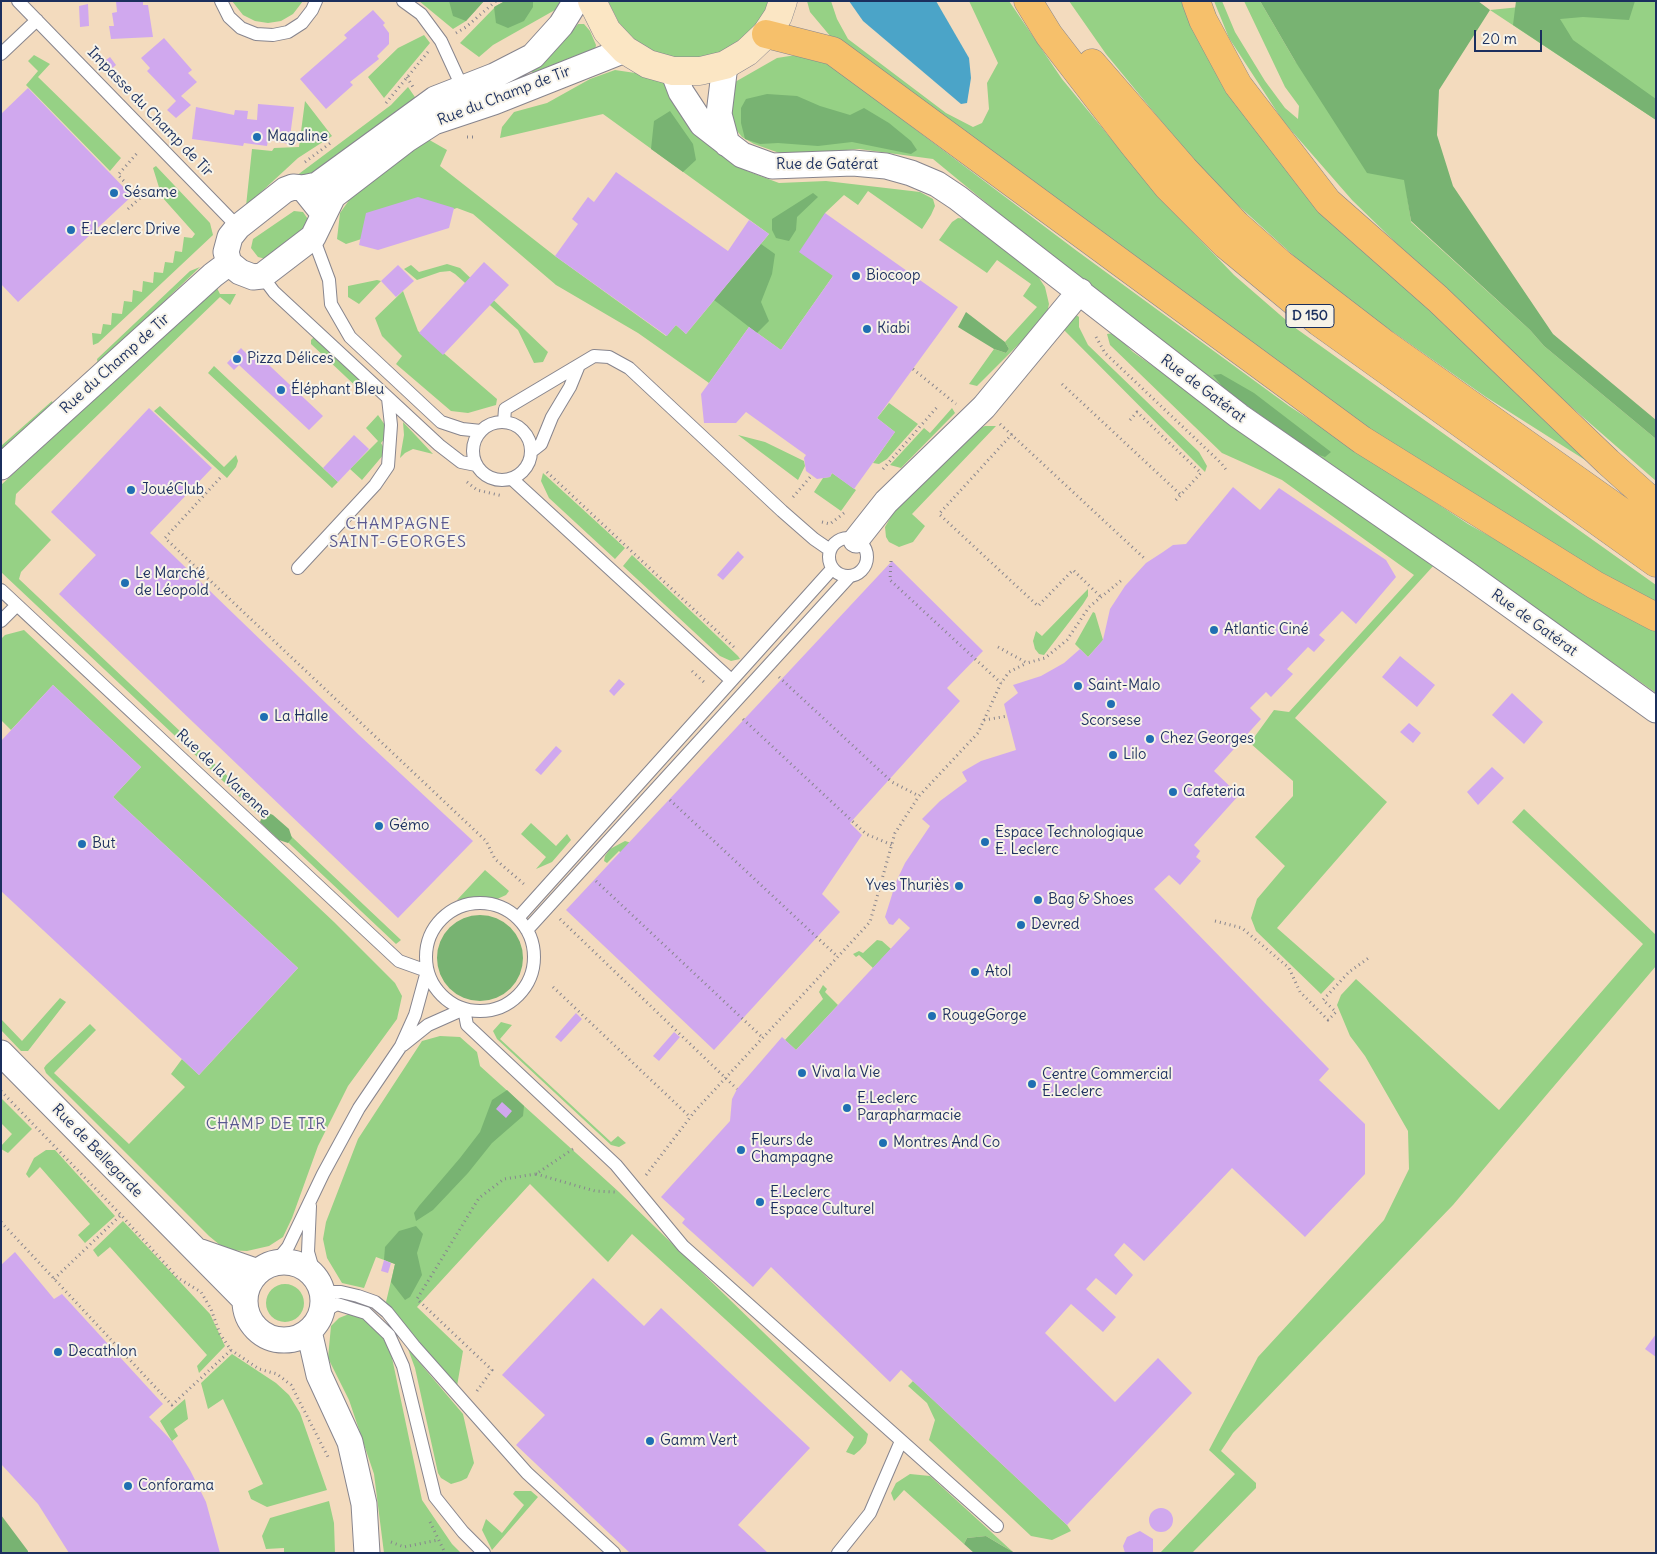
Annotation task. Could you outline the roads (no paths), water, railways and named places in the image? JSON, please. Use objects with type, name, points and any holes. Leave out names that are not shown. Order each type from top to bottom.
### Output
[{"type":"main road","points":[[592,1],[607,31],[625,50],[648,64],[673,71],[700,71],[725,65],[747,52],[766,34],[778,16],[783,1]]},
{"type":"main road","name":"D 150","points":[[1028,1],[1049,35],[1167,186],[1226,245],[1319,322],[1656,563]]},
{"type":"main road","name":"D 150","points":[[1047,1],[1088,58],[1184,169],[1237,225],[1281,264],[1385,344],[1656,536]]},
{"type":"main road","points":[[1196,1],[1203,20],[1238,85],[1328,202],[1438,299],[1608,462],[1656,505]]},
{"type":"main road","points":[[766,34],[833,51],[1362,440],[1595,585],[1656,617]]},
{"type":"street","name":"Rue du Champ de Tir","points":[[313,237],[332,196],[494,76],[533,56],[561,25],[576,1]]},
{"type":"street","name":"Rue du Champ de Tir","points":[[238,227],[285,190],[293,187],[302,177],[318,185],[424,106],[463,99],[494,102],[625,50]]},
{"type":"street","points":[[725,65],[719,114],[727,144]]},
{"type":"street","name":"Rue de Gatérat","points":[[673,71],[692,112],[702,124],[742,155],[772,166],[853,163],[886,166],[911,173],[937,184],[1080,291],[1238,416],[1467,574],[1656,710]]},
{"type":"street","points":[[302,177],[323,213]]},
{"type":"street","points":[[238,227],[226,243],[229,263],[240,272],[253,277],[262,276],[313,237]]},
{"type":"street","name":"Rue du Champ de Tir","points":[[1,467],[213,275],[229,263]]},
{"type":"street","points":[[856,540],[886,502],[972,420],[1080,291]]},
{"type":"street","name":"Rue de Bellegarde","points":[[1,1053],[244,1299]]},
{"type":"street","name":"Rue de Bellegarde","points":[[193,1249],[266,1267]]},
{"type":"street","points":[[312,1311],[277,1340],[257,1330],[245,1310],[244,1299],[251,1279],[266,1267],[286,1262],[298,1265],[308,1271],[319,1375],[350,1442],[364,1504],[367,1553]]},
{"type":"lane","name":"Impasse du Champ de Tir","points":[[18,1],[238,227]]},
{"type":"lane","points":[[221,1],[229,17],[241,28],[256,34],[273,36],[288,32],[302,23],[316,1]]},
{"type":"lane","points":[[403,1],[421,14],[441,41],[463,99]]},
{"type":"lane","points":[[1,54],[37,20]]},
{"type":"lane","points":[[313,237],[329,280],[332,304],[350,337],[441,422],[462,429],[481,431]]},
{"type":"lane","points":[[262,276],[274,292],[388,398],[461,462],[476,465]]},
{"type":"lane","points":[[504,422],[505,409],[594,356],[609,357],[629,368],[795,522],[830,550]]},
{"type":"lane","points":[[532,451],[541,444],[579,365]]},
{"type":"lane","points":[[298,568],[375,485],[388,466],[391,425],[388,398]]},
{"type":"lane","points":[[496,422],[504,422],[520,428],[530,442],[532,451],[526,468],[512,479],[496,480],[482,472],[476,465],[473,447],[481,431],[496,422]]},
{"type":"lane","points":[[512,479],[731,680]]},
{"type":"lane","points":[[844,538],[856,540],[865,549],[867,562],[860,572],[850,576],[842,576],[832,569],[829,562],[830,550],[833,544],[844,538]]},
{"type":"lane","points":[[518,918],[832,569]]},
{"type":"lane","points":[[527,930],[850,576]]},
{"type":"lane","name":"Rue de la Varenne","points":[[1,590],[399,961],[427,971]]},
{"type":"lane","points":[[1,621],[17,605]]},
{"type":"lane","points":[[475,902],[490,903],[505,908],[518,918],[527,930],[533,944],[535,958],[532,972],[518,996],[507,1004],[493,1010],[479,1012],[464,1009],[448,1001],[435,988],[427,971],[425,955],[428,940],[435,925],[446,914],[459,906],[475,902]]},
{"type":"lane","points":[[266,1267],[288,1247],[323,1174],[360,1108],[401,1046],[415,1015],[427,971]]},
{"type":"lane","points":[[401,1046],[428,1026],[464,1009]]},
{"type":"lane","points":[[464,1009],[467,1025],[616,1165],[683,1246],[997,1526]]},
{"type":"lane","points":[[310,1204],[308,1252],[312,1311]]},
{"type":"lane","points":[[312,1311],[341,1292],[374,1302],[387,1312],[527,1473],[614,1553]]},
{"type":"lane","points":[[312,1311],[337,1304],[366,1313],[389,1335],[403,1366],[435,1497],[451,1518],[484,1553]]},
{"type":"lane","points":[[838,1553],[870,1513],[901,1441]]},
{"type":"water","points":[[849,1],[936,1],[969,58],[971,78],[967,103],[961,104],[863,21]]},
{"type":"place","name":"Magaline","points":[[257,137]]},
{"type":"place","name":"Sésame","points":[[114,193]]},
{"type":"place","name":"E.Leclerc Drive","points":[[71,230]]},
{"type":"place","name":"Biocoop","points":[[856,276]]},
{"type":"place","name":"Kiabi","points":[[867,329]]},
{"type":"place","name":"Pizza Délices","points":[[237,359]]},
{"type":"place","name":"Éléphant Bleu","points":[[281,390]]},
{"type":"place","name":"JouéClub","points":[[131,490]]},
{"type":"place","name":"Le Marché de Léopold","points":[[125,583]]},
{"type":"place","name":"Atlantic Ciné","points":[[1214,630]]},
{"type":"place","name":"Saint-Malo","points":[[1078,686]]},
{"type":"place","name":"Scorsese","points":[[1111,704]]},
{"type":"place","name":"La Halle","points":[[264,717]]},
{"type":"place","name":"Chez Georges","points":[[1150,739]]},
{"type":"place","name":"Lilo","points":[[1113,755]]},
{"type":"place","name":"Cafeteria","points":[[1173,792]]},
{"type":"place","name":"Gémo","points":[[379,826]]},
{"type":"place","name":"Espace Technologique E. Leclerc","points":[[985,842]]},
{"type":"place","name":"But","points":[[82,844]]},
{"type":"place","name":"Yves Thuriès","points":[[959,886]]},
{"type":"place","name":"Bag & Shoes","points":[[1038,900]]},
{"type":"place","name":"Devred","points":[[1021,925]]},
{"type":"place","name":"Atol","points":[[975,972]]},
{"type":"place","name":"RougeGorge","points":[[932,1016]]},
{"type":"place","name":"Viva la Vie","points":[[802,1073]]},
{"type":"place","name":"Centre Commercial E.Leclerc","points":[[1032,1084]]},
{"type":"place","name":"E.Leclerc Parapharmacie","points":[[847,1108]]},
{"type":"place","name":"Montres And Co","points":[[883,1143]]},
{"type":"place","name":"Fleurs de Champagne","points":[[741,1150]]},
{"type":"place","name":"E.Leclerc Espace Culturel","points":[[760,1202]]},
{"type":"place","name":"Decathlon","points":[[58,1352]]},
{"type":"place","name":"Gamm Vert","points":[[650,1441]]},
{"type":"place","name":"Conforama","points":[[128,1486]]},
{"type":"district","name":"CHAMPAGNE SAINT-GEORGES","points":[[398,533]]},
{"type":"district","name":"CHAMP DE TIR","points":[[266,1124]]}]
